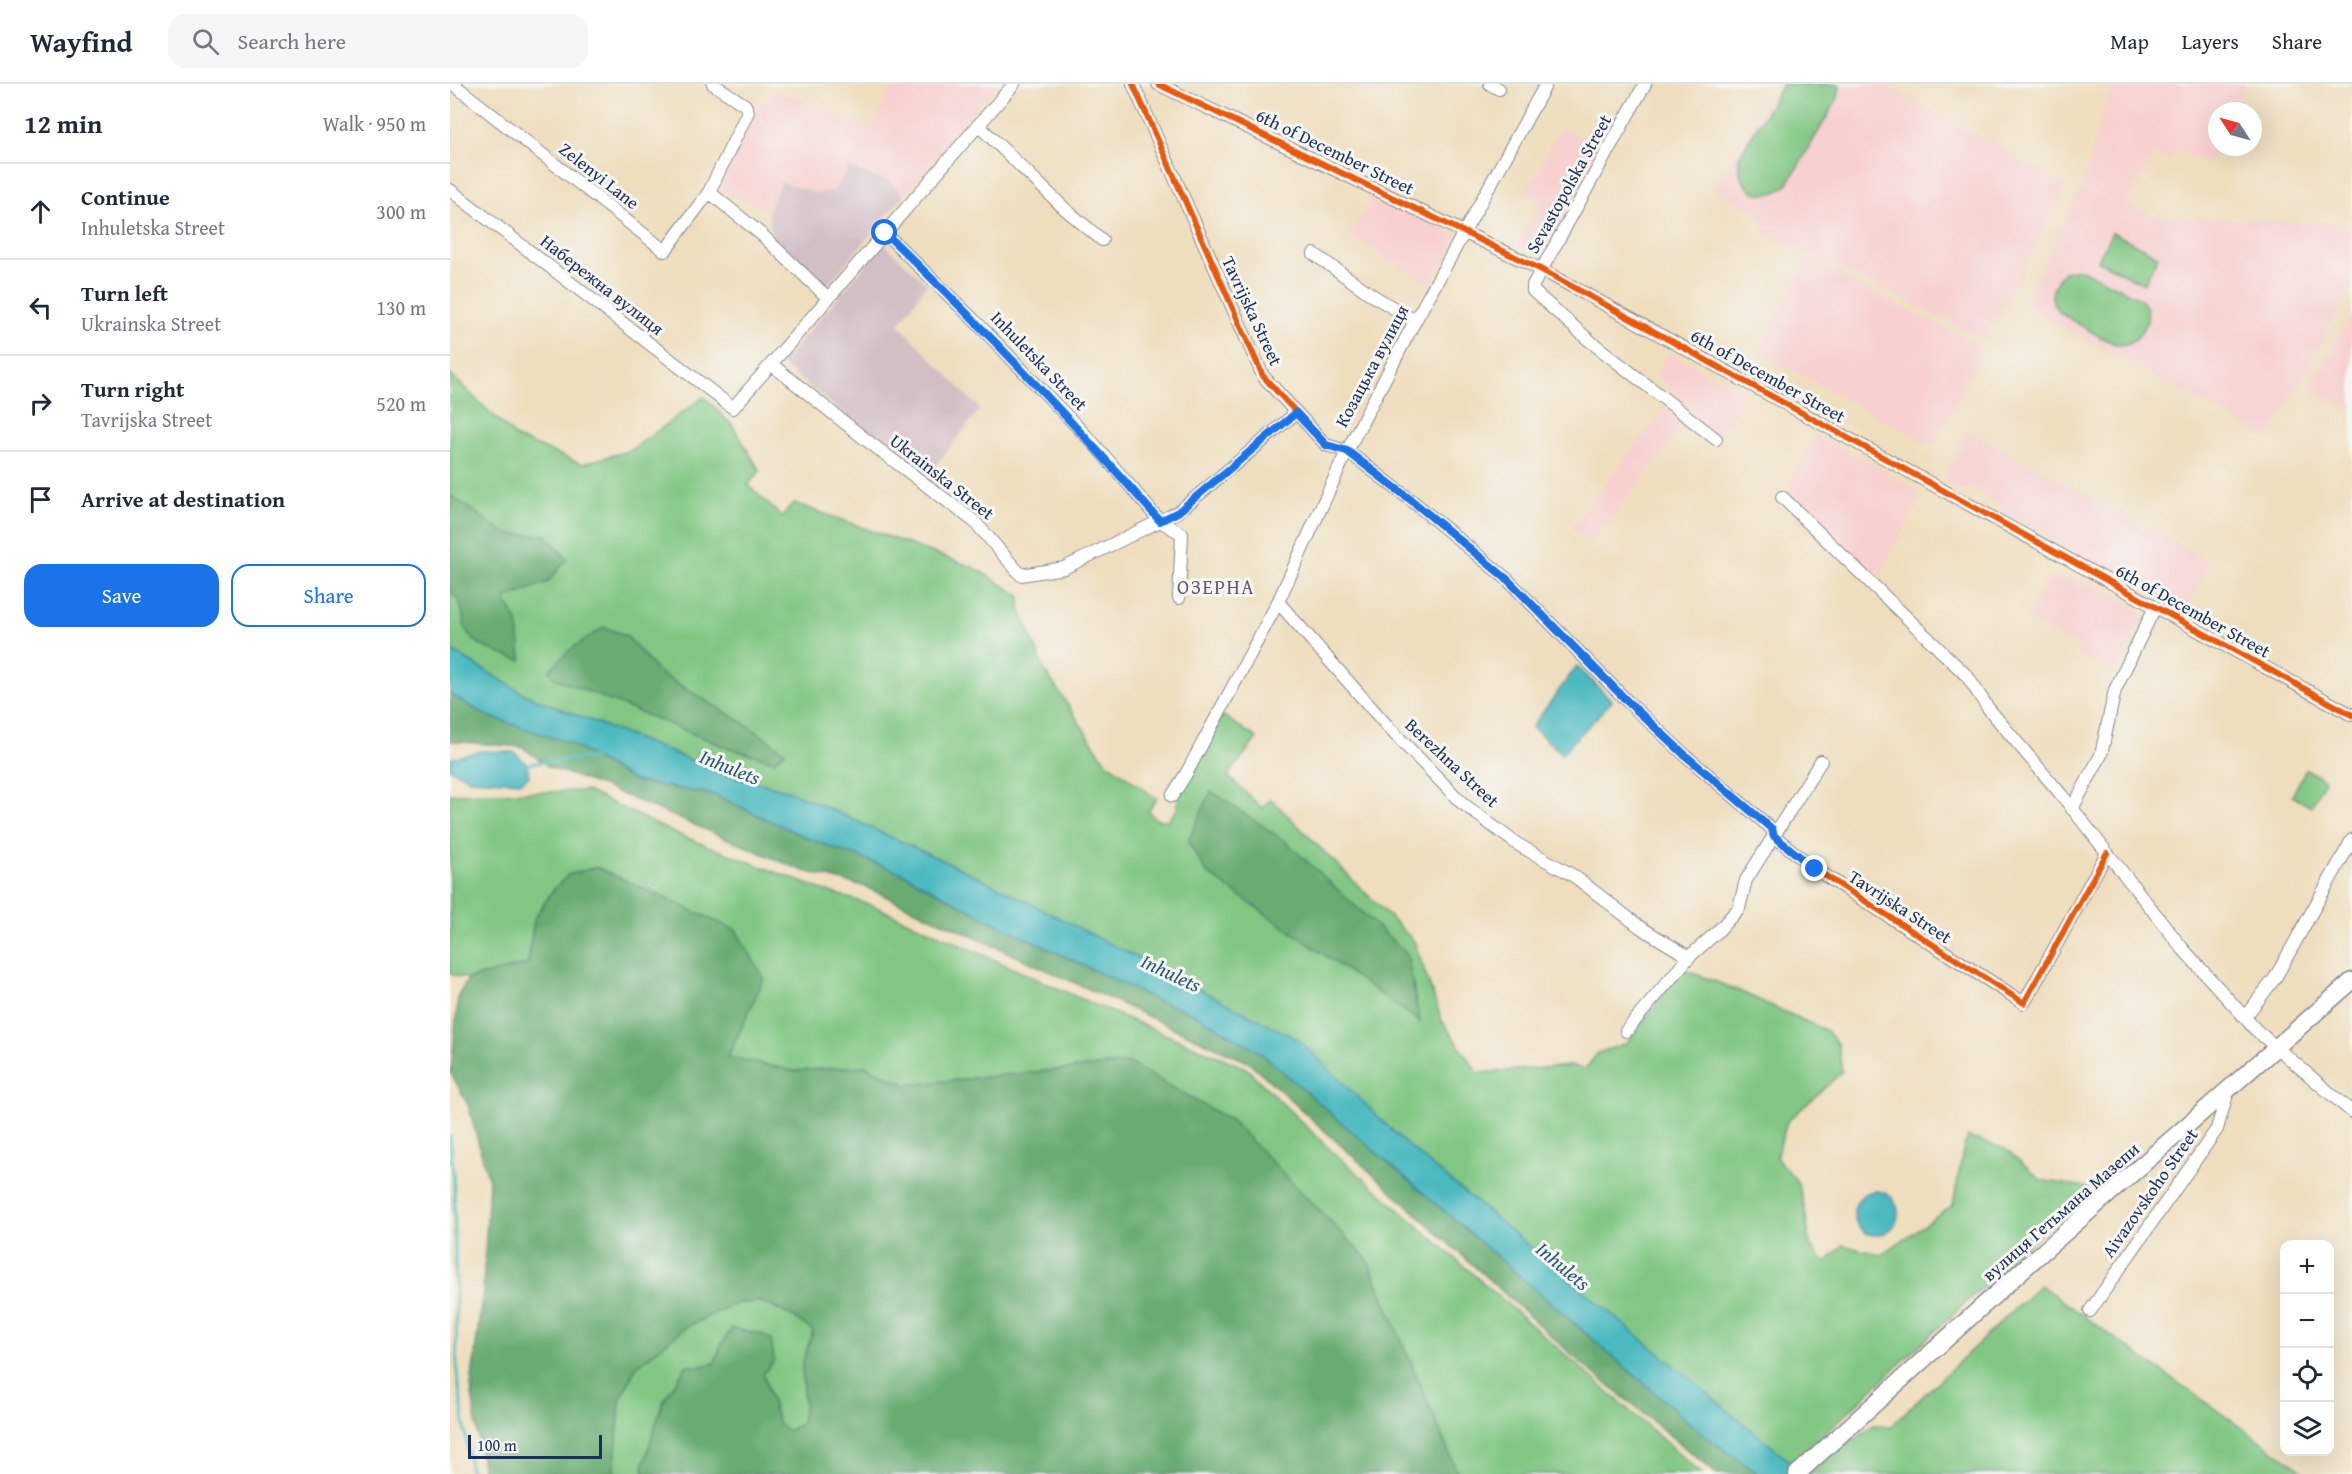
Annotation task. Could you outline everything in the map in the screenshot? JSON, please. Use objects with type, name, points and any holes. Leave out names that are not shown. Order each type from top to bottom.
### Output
[{"type":"highway","name":"вулиця Гетьмана Мазепи","points":[[1797,1474],[2029,1264],[2352,981]]},
{"type":"street","name":"Zelenyi Lane","points":[[453,84],[665,251],[709,192]]},
{"type":"street","points":[[713,84],[745,105],[748,112],[709,192],[761,234],[828,298]]},
{"type":"street","points":[[771,364],[1014,84]]},
{"type":"street","name":"Tavrijska Street","points":[[1133,84],[1263,376],[1326,445],[1347,451],[1508,580],[1628,702],[1686,756],[1772,829],[1774,836],[1815,869],[2024,1003],[2107,853]]},
{"type":"street","name":"6th of December Street","points":[[1158,84],[1542,270],[2352,716]]},
{"type":"street","name":"Козацька вулиця","points":[[1172,796],[1278,602],[1347,451],[1415,321],[1546,84]]},
{"type":"street","name":"Sevastopolska Street","points":[[1542,270],[1645,84]]},
{"type":"street","points":[[978,125],[1102,240]]},
{"type":"street","name":"Набережна вулиця","points":[[450,190],[733,408],[771,364]]},
{"type":"street","name":"Inhuletska Street","points":[[885,233],[976,322],[1094,444],[1160,521]]},
{"type":"street","points":[[1314,254],[1374,297],[1415,321]]},
{"type":"street","points":[[1542,270],[1533,285],[1533,291],[1590,341],[1716,439]]},
{"type":"street","name":"Ukrainska Street","points":[[771,364],[865,440],[975,522],[1021,575],[1064,568],[1178,512],[1296,413]]},
{"type":"street","points":[[1782,498],[1967,676],[1988,708],[2183,949],[2276,1048],[2352,1112]]},
{"type":"street","points":[[1160,521],[1182,534],[1179,598]]},
{"type":"street","name":"Berezhna Street","points":[[1278,602],[1389,728],[1462,803],[1517,844],[1574,876],[1640,927],[1689,957]]},
{"type":"street","points":[[2072,809],[2101,754],[2115,690],[2155,607]]},
{"type":"street","points":[[1626,1032],[1689,957],[1739,908],[1746,880],[1821,761]]},
{"type":"street","points":[[2245,1017],[2285,960],[2352,840]]},
{"type":"street","name":"Aivazovskoho Street","points":[[2090,1311],[2217,1129],[2228,1091]]},
{"type":"shaded area","points":[[892,84],[998,84],[904,195],[888,181],[816,193],[782,183],[768,212],[719,189],[757,99],[767,103],[774,89],[872,128]]},
{"type":"shaded area","points":[[1777,84],[1884,84],[2064,184],[2064,193],[1985,340],[1828,262],[1763,234],[1760,216],[1714,188]]},
{"type":"shaded area","points":[[2114,84],[2246,84],[2238,102],[2208,102],[2208,156],[2212,156],[2208,165],[2175,148],[2169,161],[2154,154],[2126,204],[2152,216],[2337,223],[2352,231],[2352,286],[2268,438],[2022,305],[2082,187],[2103,111]]},
{"type":"shaded area","points":[[1561,127],[1603,149],[1545,253],[1535,254],[1517,245],[1542,200],[1526,191]]},
{"type":"shaded area","points":[[849,168],[888,181],[904,195],[824,289],[773,242],[768,212],[781,182],[816,193],[835,190]]},
{"type":"shaded area","points":[[1374,194],[1450,230],[1454,236],[1454,243],[1430,285],[1350,236]]},
{"type":"shaded area","points":[[884,244],[927,284],[899,325],[980,409],[926,478],[781,364]]},
{"type":"shaded area","points":[[1807,259],[1983,347],[1934,447],[1759,353]]},
{"type":"shaded area","points":[[2352,313],[2352,411],[2310,388]]},
{"type":"shaded area","points":[[1669,352],[1743,393],[1719,436],[1694,417],[1695,410],[1656,376]]},
{"type":"shaded area","points":[[1665,407],[1685,422],[1592,543],[1572,527]]},
{"type":"shaded area","points":[[1968,431],[2211,562],[2188,607],[2180,611],[2006,515],[2003,507],[1970,489],[1963,491],[1946,482],[1944,477]]},
{"type":"shaded area","points":[[1816,434],[1916,489],[1919,493],[1919,502],[1880,574],[1870,575],[1788,495],[1791,478]]},
{"type":"shaded area","points":[[2066,576],[2077,583],[2084,579],[2145,615],[2118,671],[2113,672],[2077,656],[2080,648],[2025,617],[2050,578]]},
{"type":"green space","points":[[1783,84],[1839,84],[1840,86],[1838,98],[1787,185],[1769,194],[1760,194],[1746,185],[1739,168],[1739,157]]},
{"type":"green space","points":[[2112,232],[2158,256],[2144,284],[2098,261]]},
{"type":"green space","points":[[2082,270],[2141,300],[2148,314],[2147,322],[2138,337],[2131,342],[2116,344],[2096,335],[2059,312],[2053,302],[2054,286],[2064,272]]},
{"type":"green space","points":[[450,374],[517,438],[582,464],[631,450],[704,397],[733,426],[760,471],[748,485],[782,517],[794,503],[975,568],[1020,596],[1020,609],[1045,671],[1105,761],[1157,799],[1148,811],[1157,820],[1168,820],[1177,810],[1178,796],[1197,766],[1222,715],[1257,738],[1228,776],[1262,808],[1271,799],[1414,941],[1442,1021],[1478,1073],[1571,1066],[1585,1069],[1598,1053],[1627,1043],[1683,969],[1737,990],[1827,1031],[1838,1044],[1842,1072],[1787,1122],[1776,1158],[1798,1182],[1810,1246],[1825,1263],[1843,1245],[1881,1255],[1953,1205],[1964,1146],[1968,1137],[2005,1149],[2041,1180],[2089,1188],[1792,1464],[1407,1145],[1299,1040],[790,791],[723,773],[526,695],[450,650]]},
{"type":"green space","points":[[450,495],[507,534],[546,535],[567,559],[548,582],[505,599],[518,624],[521,660],[486,647],[473,639],[466,630],[459,602],[450,592]]},
{"type":"green space","points":[[604,627],[627,636],[658,672],[750,727],[785,752],[774,761],[728,748],[554,678],[549,671],[568,651]]},
{"type":"green space","points":[[450,694],[485,715],[569,743],[634,781],[715,795],[807,838],[902,873],[987,919],[1158,1001],[1193,1013],[1261,1053],[1705,1436],[1759,1474],[1717,1474],[1581,1363],[1250,1063],[863,886],[801,870],[602,786],[549,767],[522,747],[450,741]]},
{"type":"green space","points":[[2306,769],[2325,780],[2311,807],[2292,796]]},
{"type":"green space","points":[[587,791],[674,833],[820,889],[874,906],[1095,1005],[1246,1068],[1325,1145],[1702,1474],[1458,1474],[1367,1259],[1130,1063],[906,1085],[866,1066],[794,1071],[728,1057],[764,978],[568,875],[553,890],[534,919],[528,964],[468,979],[450,974],[450,794]]},
{"type":"green space","points":[[1211,791],[1285,841],[1407,954],[1420,1022],[1207,873],[1188,842]]},
{"type":"green space","points":[[596,867],[736,930],[764,978],[728,1057],[794,1071],[866,1066],[906,1085],[1129,1063],[1232,1121],[1367,1259],[1458,1474],[645,1474],[643,1467],[662,1403],[686,1366],[715,1363],[721,1345],[732,1328],[762,1334],[771,1340],[774,1360],[763,1374],[779,1425],[788,1431],[801,1424],[804,1406],[802,1365],[813,1331],[792,1316],[762,1302],[736,1303],[686,1327],[636,1367],[620,1400],[614,1474],[483,1474],[471,1386],[483,1289],[489,1181],[468,1105],[451,1073],[458,996],[468,979],[528,964],[534,919],[553,890],[568,875]]},
{"type":"green space","points":[[2040,1285],[2307,1474],[1807,1474],[1874,1425],[1891,1426]]},
{"type":"green space","points":[[762,1302],[792,1316],[813,1331],[802,1365],[804,1406],[801,1424],[787,1431],[779,1425],[763,1374],[721,1345],[715,1363],[686,1366],[643,1467],[645,1474],[614,1474],[620,1400],[636,1367],[686,1327],[736,1303]]},
{"type":"water","points":[[450,650],[526,695],[723,773],[790,791],[975,875],[1299,1040],[1407,1145],[1805,1474],[1759,1474],[1705,1436],[1261,1053],[1193,1013],[1158,1001],[987,919],[902,873],[807,838],[715,795],[634,781],[569,743],[485,715],[450,694]]},
{"type":"water","points":[[1577,666],[1612,701],[1562,754],[1532,727]]},
{"type":"water","points":[[481,751],[514,752],[527,764],[529,776],[521,782],[470,779],[450,769],[451,758]]},
{"type":"water","points":[[1876,1191],[1891,1198],[1898,1213],[1891,1228],[1876,1235],[1861,1228],[1854,1213],[1861,1198]]},
{"type":"waterway","points":[[525,764],[596,757]]},
{"type":"waterway","points":[[450,1136],[454,1184],[457,1373],[471,1474]]},
{"type":"cycle path","points":[[1133,84],[1263,376],[1326,445],[1347,451],[1508,580],[1628,702],[1686,756],[1772,829],[1774,836],[1815,869],[2024,1003],[2107,853]]},
{"type":"cycle path","points":[[1158,84],[1542,270],[2352,715]]},
{"type":"district","name":"ОЗЕРНА","points":[[1216,587]]},
{"type":"route","points":[[885,233],[976,322],[1094,444],[1160,521],[1178,512],[1296,413],[1326,445],[1347,451],[1508,580],[1628,702],[1686,756],[1772,829],[1774,836],[1815,869]]},
{"type":"water label","name":"Inhulets","points":[[730,767]]},
{"type":"water label","name":"Inhulets","points":[[1171,973]]},
{"type":"water label","name":"Inhulets","points":[[1563,1266]]}]
